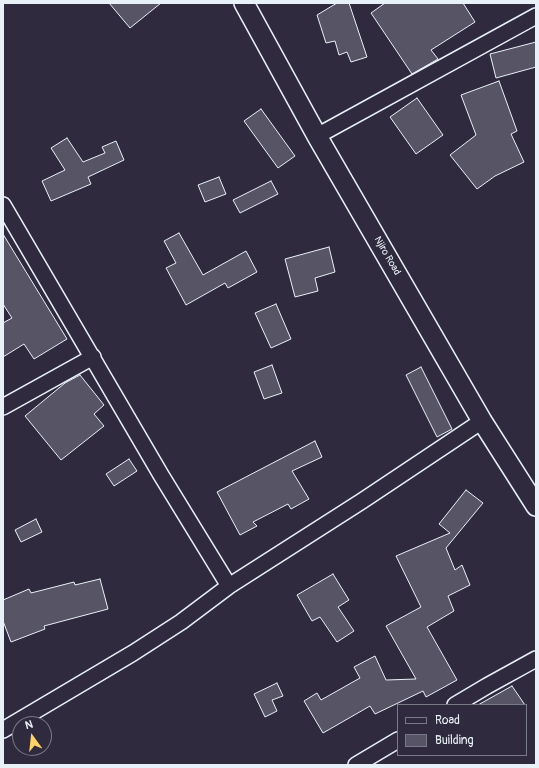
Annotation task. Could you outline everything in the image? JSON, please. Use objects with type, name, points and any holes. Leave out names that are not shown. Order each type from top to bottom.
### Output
[{"type":"street","name":"Njiro Road","points":[[244,3],[317,136],[482,421],[535,500]]},
{"type":"street","points":[[317,136],[536,16]]},
{"type":"street","points":[[3,205],[161,475],[229,586]]},
{"type":"street","points":[[3,407],[93,358]]},
{"type":"street","points":[[3,730],[146,645],[181,622],[229,586],[482,421]]},
{"type":"street","points":[[457,704],[486,686],[536,660]]},
{"type":"street","points":[[356,765],[397,741]]},
{"type":"building","points":[[109,3],[161,3],[130,28]]},
{"type":"building","points":[[337,3],[349,3],[367,57],[351,62],[347,52],[339,55],[335,41],[326,43],[317,15]]},
{"type":"building","points":[[385,3],[463,3],[475,22],[431,50],[438,59],[412,74],[371,13]]},
{"type":"building","points":[[536,42],[536,67],[496,78],[490,54]]},
{"type":"building","points":[[499,81],[517,131],[511,134],[524,162],[495,176],[477,189],[450,155],[476,135],[461,95]]},
{"type":"building","points":[[417,98],[443,135],[416,154],[390,117]]},
{"type":"building","points":[[261,109],[295,156],[278,168],[244,121]]},
{"type":"building","points":[[67,138],[83,162],[105,153],[102,147],[116,141],[124,160],[88,177],[91,184],[51,201],[42,181],[65,170],[51,148]]},
{"type":"building","points":[[219,177],[226,194],[205,202],[198,185]]},
{"type":"building","points":[[271,181],[278,194],[240,213],[233,200]]},
{"type":"building","points":[[179,233],[203,275],[246,251],[257,272],[228,288],[225,283],[186,305],[166,268],[176,263],[164,241]]},
{"type":"building","points":[[3,234],[67,339],[34,359],[24,344],[3,357],[3,323],[12,318],[3,304]]},
{"type":"building","points":[[329,247],[335,272],[315,278],[318,291],[295,297],[285,259]]},
{"type":"building","points":[[276,304],[291,339],[271,348],[255,313]]},
{"type":"building","points":[[272,365],[282,393],[264,399],[254,372]]},
{"type":"building","points":[[421,367],[452,429],[437,437],[406,375]]},
{"type":"building","points":[[80,375],[104,405],[94,414],[104,426],[61,460],[25,416],[65,383]]},
{"type":"building","points":[[315,441],[322,457],[292,471],[309,499],[291,509],[288,504],[253,522],[257,526],[240,535],[217,492]]},
{"type":"building","points":[[129,459],[137,471],[114,486],[106,474]]},
{"type":"building","points":[[466,490],[483,503],[446,548],[455,570],[462,565],[470,585],[448,596],[454,611],[427,627],[457,680],[426,697],[423,691],[375,714],[370,706],[323,733],[304,701],[317,693],[321,700],[360,678],[354,667],[375,656],[386,680],[416,679],[386,626],[421,607],[396,556],[450,533],[439,524]]},
{"type":"building","points":[[36,519],[42,532],[21,542],[15,530]]},
{"type":"building","points":[[333,574],[349,600],[338,607],[354,631],[337,642],[320,617],[312,621],[297,595]]},
{"type":"building","points":[[100,579],[108,609],[44,626],[45,629],[11,642],[3,621],[3,600],[29,589],[31,593],[74,582],[75,585]]},
{"type":"building","points":[[277,683],[283,696],[272,700],[277,711],[265,717],[254,694]]},
{"type":"building","points":[[512,686],[524,704],[480,704]]}]
